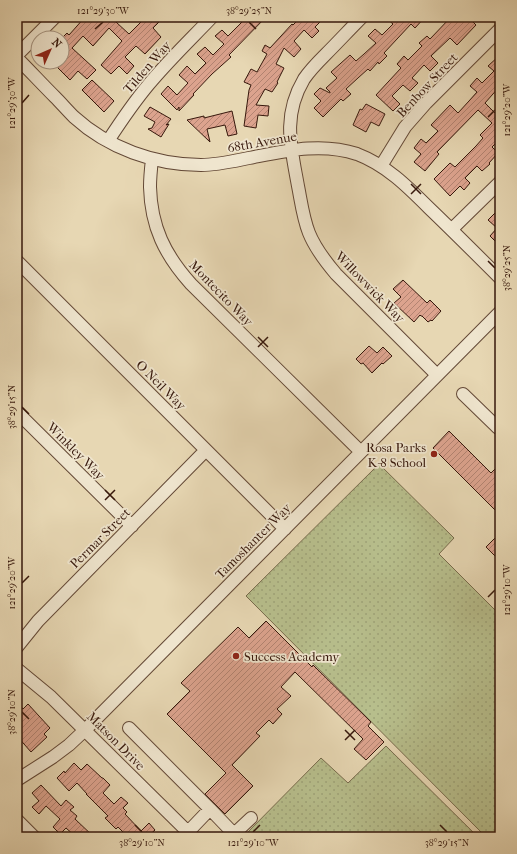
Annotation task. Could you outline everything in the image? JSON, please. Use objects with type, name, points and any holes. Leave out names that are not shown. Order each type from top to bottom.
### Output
[{"type":"street","points":[[17,56],[55,17]]},
{"type":"street","name":"Tilden Way","points":[[108,141],[123,118],[149,84],[212,17]]},
{"type":"street","name":"Willowwick Way","points":[[362,17],[304,78],[291,112],[290,128],[292,150],[304,216],[316,248],[336,274],[437,375]]},
{"type":"street","name":"Benbow Street","points":[[381,166],[405,128],[426,103],[500,29]]},
{"type":"street","name":"68th Avenue","points":[[17,56],[74,117],[90,130],[127,150],[152,159],[171,163],[202,165],[243,160],[292,150],[321,148],[356,154],[381,166],[400,180],[452,229],[500,278]]},
{"type":"street","name":"Montecito Way","points":[[152,159],[150,186],[151,205],[155,223],[168,254],[179,270],[191,284],[361,452]]},
{"type":"street","points":[[452,229],[500,182]]},
{"type":"street","name":"O Neil Way","points":[[17,261],[285,529]]},
{"type":"street","name":"Tamoshanter Way","points":[[17,780],[53,757],[85,730],[500,312]]},
{"type":"street","points":[[464,394],[498,428]]},
{"type":"street","name":"Winkley Way","points":[[17,412],[132,526]]},
{"type":"street","name":"Permar Street","points":[[17,647],[38,621],[206,450]]},
{"type":"street","name":"Matson Drive","points":[[17,669],[51,697],[190,834]]},
{"type":"street","points":[[129,728],[234,834],[251,818]]},
{"type":"street","points":[[190,834],[210,809]]},
{"type":"street","points":[[17,820],[34,837]]},
{"type":"green space","name":"Rosa Parks K-8 School","points":[[379,464],[454,538],[439,554],[500,615],[500,837],[486,837],[246,596]]},
{"type":"green space","points":[[386,746],[478,837],[243,837],[321,758],[348,783]]},
{"type":"building","points":[[85,17],[121,17],[116,22],[129,34],[146,17],[164,17],[153,28],[161,37],[145,54],[136,46],[125,57],[134,66],[127,74],[119,66],[111,74],[101,65],[122,41],[109,28],[93,46],[83,36],[72,48],[96,70],[87,79],[78,71],[70,80],[60,70],[70,70],[70,34]]},
{"type":"building","points":[[247,17],[266,17],[229,55],[231,57],[212,74],[179,111],[179,107],[177,110],[161,94],[168,86],[177,95],[188,83],[179,75],[187,66],[195,74],[206,63],[197,54],[205,47],[213,55],[224,44],[215,36],[222,30],[228,36]]},
{"type":"building","points":[[301,17],[325,17],[315,27],[319,31],[312,38],[304,30],[294,41],[301,49],[294,57],[284,48],[276,64],[284,68],[277,82],[278,83],[272,92],[265,89],[256,105],[269,106],[268,116],[258,115],[256,128],[244,126],[251,85],[244,82],[251,69],[257,72],[267,54],[262,51],[265,45],[270,48],[292,24],[293,25]]},
{"type":"building","points":[[385,17],[425,17],[415,28],[411,24],[384,53],[387,56],[379,64],[378,62],[370,71],[368,69],[346,89],[351,94],[343,101],[341,99],[323,117],[314,108],[321,101],[314,94],[320,88],[330,93],[326,88],[337,78],[331,72],[350,55],[356,61],[376,43],[368,36],[375,29],[382,35],[393,24]]},
{"type":"building","points":[[451,17],[468,17],[476,25],[457,45],[450,38],[431,56],[438,63],[430,71],[424,65],[412,78],[418,83],[410,91],[403,85],[392,96],[400,104],[393,111],[376,95],[401,68],[397,64],[404,56],[408,60],[422,46],[419,43],[427,36],[430,39]]},
{"type":"building","points":[[500,55],[500,86],[485,103],[498,116],[500,115],[500,139],[492,147],[498,153],[489,163],[490,164],[482,171],[477,166],[465,178],[470,183],[464,190],[460,186],[450,196],[434,179],[450,163],[455,167],[483,138],[480,135],[492,123],[478,110],[437,152],[439,154],[425,171],[414,162],[421,154],[414,148],[421,139],[426,143],[438,131],[431,125],[450,105],[458,113],[477,92],[470,86],[477,78],[482,83],[494,71],[488,66]]},
{"type":"building","points":[[92,80],[114,101],[104,112],[82,90]]},
{"type":"building","points":[[366,104],[385,114],[379,126],[371,122],[366,132],[353,125],[360,109],[362,110]]},
{"type":"building","points":[[150,107],[171,119],[166,125],[169,124],[161,137],[148,129],[152,128],[155,122],[144,116]]},
{"type":"building","points":[[232,111],[237,134],[228,136],[225,125],[207,129],[210,142],[187,120],[204,116],[204,118]]},
{"type":"building","points":[[500,208],[500,246],[490,236],[497,228],[488,220]]},
{"type":"building","points":[[403,280],[427,303],[430,300],[441,311],[432,321],[431,320],[428,322],[420,315],[414,322],[394,303],[401,297],[393,289]]},
{"type":"building","points":[[369,346],[377,353],[383,347],[392,356],[372,373],[363,363],[361,364],[356,359]]},
{"type":"building","points":[[449,431],[491,473],[500,464],[500,515],[433,448]]},
{"type":"building","points":[[500,533],[500,561],[486,547]]},
{"type":"building","points":[[266,621],[312,667],[313,665],[371,722],[368,726],[384,742],[366,760],[354,749],[363,739],[295,672],[281,687],[291,696],[277,709],[282,714],[273,724],[269,720],[256,733],[260,736],[232,765],[253,786],[225,814],[205,794],[226,773],[167,714],[190,691],[181,683],[238,627],[249,638]]},
{"type":"building","points":[[17,702],[23,709],[28,704],[50,728],[44,734],[47,737],[31,752],[17,736]]},
{"type":"building","points":[[74,763],[81,770],[87,764],[110,785],[103,793],[114,804],[121,797],[128,803],[123,808],[127,812],[125,814],[141,831],[149,823],[155,830],[148,837],[128,837],[118,827],[116,829],[105,818],[108,816],[77,783],[69,791],[57,778],[64,771],[65,773]]},
{"type":"building","points":[[41,785],[61,806],[66,800],[74,807],[70,810],[77,816],[75,819],[94,837],[76,837],[66,828],[60,834],[53,827],[60,819],[46,806],[39,814],[32,807],[39,801],[32,793]]},
{"type":"place","name":"Rosa Parks K-8 School","points":[[434,454]]},
{"type":"place","name":"Success Academy","points":[[236,656]]}]
